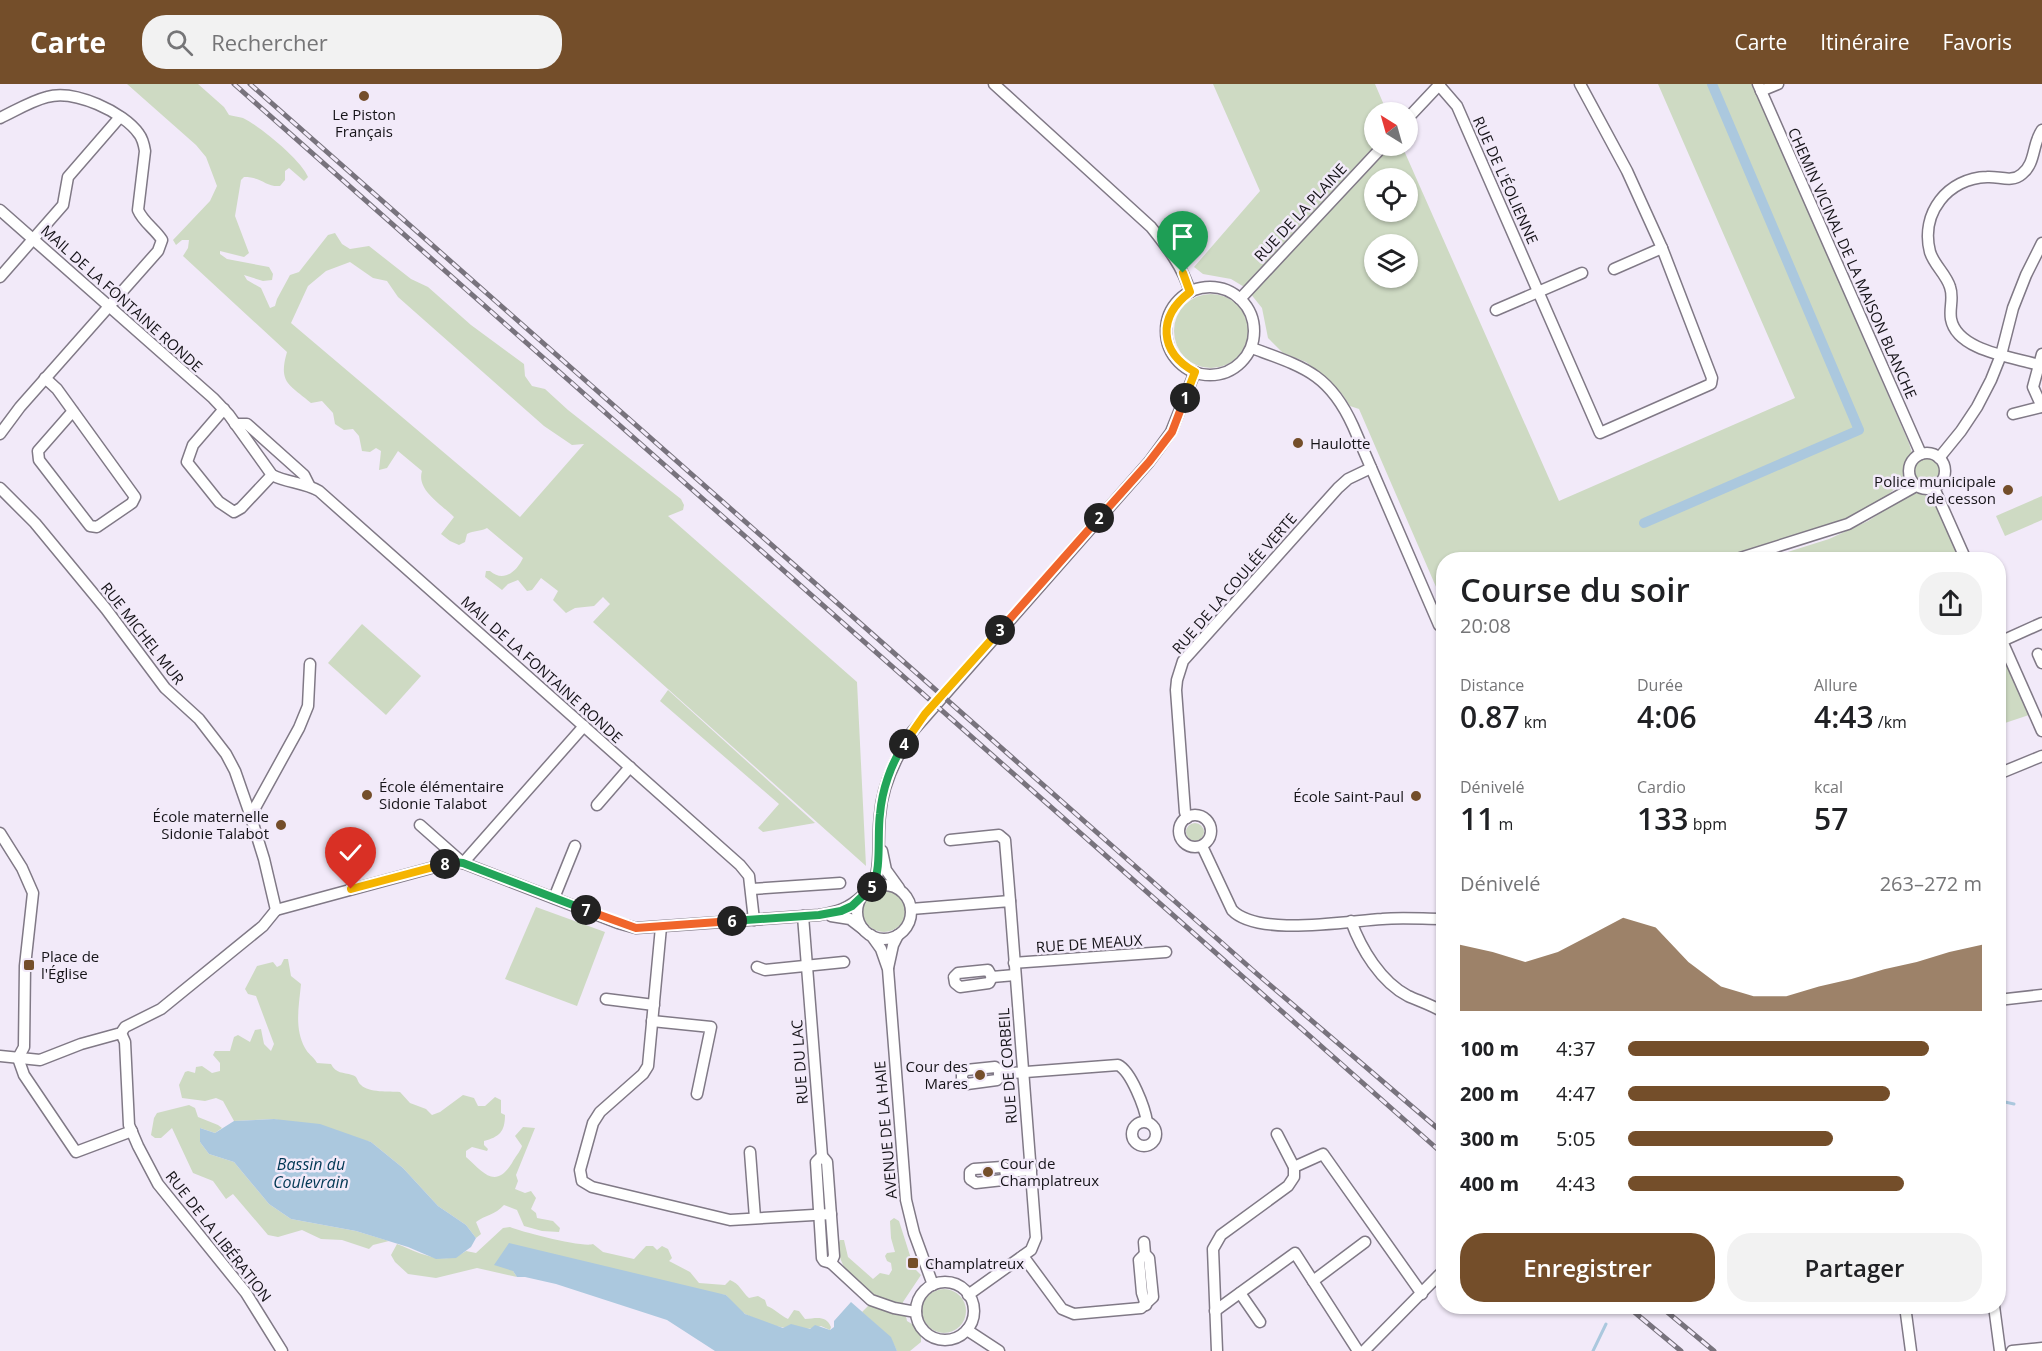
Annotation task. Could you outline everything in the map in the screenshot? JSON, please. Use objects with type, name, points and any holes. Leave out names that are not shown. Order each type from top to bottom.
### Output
[{"type":"street","points":[[994,84],[1151,227],[1169,249],[1190,292]]},
{"type":"street","points":[[1418,107],[1439,84]]},
{"type":"street","name":"RUE DE L'ÉOLIENNE","points":[[1439,84],[1457,106],[1600,433],[1711,384],[1712,378],[1662,248],[1627,171],[1580,84]]},
{"type":"street","points":[[1760,87],[1778,84]]},
{"type":"street","name":"CHEMIN VICINAL DE LA MAISON BLANCHE","points":[[1760,87],[1920,454]]},
{"type":"street","points":[[0,118],[48,96],[66,95],[107,108],[120,117],[136,130],[144,142],[138,210],[141,217],[156,230],[162,240],[158,251],[45,378],[0,434]]},
{"type":"street","points":[[0,277],[63,205],[68,177],[120,117]]},
{"type":"street","points":[[2039,365],[1981,350],[1965,341],[1951,319],[1953,296],[1949,283],[1938,269],[1930,253],[1927,235],[1930,216],[1942,196],[1956,185],[1975,178],[2012,179],[2020,176],[2033,160],[2034,150],[2042,129]]},
{"type":"street","name":"RUE DE LA PLAINE","points":[[1240,299],[1374,156]]},
{"type":"street","name":"MAIL DE LA FONTAINE RONDE","points":[[0,210],[224,409],[272,475],[279,479],[309,485],[318,491],[740,865],[749,876],[754,920]]},
{"type":"street","points":[[1939,458],[1977,407],[2001,355],[2013,308],[2042,243]]},
{"type":"street","points":[[1614,269],[1662,248]]},
{"type":"street","points":[[1496,310],[1582,273]]},
{"type":"street","points":[[1216,287],[1240,299],[1248,308],[1253,320],[1254,333],[1252,348],[1235,368],[1209,375],[1195,372],[1182,365],[1173,355],[1166,327],[1170,313],[1178,301],[1190,292],[1216,287]]},
{"type":"street","points":[[1252,348],[1304,368],[1320,378],[1346,410],[1436,618]]},
{"type":"street","points":[[2013,414],[2042,407],[2033,387],[2042,354]]},
{"type":"street","points":[[868,933],[858,918],[859,903],[877,876],[880,812],[892,767],[912,732],[1149,462],[1172,432],[1195,372]]},
{"type":"street","points":[[45,378],[57,388],[135,497],[132,503],[97,527],[90,526],[39,460],[38,451],[73,411]]},
{"type":"street","points":[[224,409],[193,445],[188,462],[219,502],[234,512],[241,508],[272,475]]},
{"type":"street","points":[[235,424],[247,424],[304,475],[309,485]]},
{"type":"street","points":[[1927,453],[1939,458],[1943,463],[1945,474],[1939,485],[1925,489],[1916,486],[1912,482],[1909,471],[1912,461],[1920,454],[1927,453]]},
{"type":"street","name":"RUE DE LA COULÉE VERTE","points":[[1202,846],[1188,845],[1182,839],[1179,830],[1187,818],[1176,690],[1183,661],[1338,489],[1348,479],[1371,468]]},
{"type":"street","points":[[1759,552],[1848,524],[1916,486]]},
{"type":"street","name":"RUE MICHEL MUR","points":[[0,488],[35,523],[106,609],[165,688],[200,719],[226,754],[236,771],[264,859],[276,910]]},
{"type":"street","points":[[1934,488],[1962,552]]},
{"type":"street","points":[[2006,635],[2042,623]]},
{"type":"street","points":[[2006,650],[2042,731]]},
{"type":"street","points":[[249,814],[256,806],[299,728],[308,706],[310,664]]},
{"type":"street","points":[[463,863],[584,726]]},
{"type":"street","points":[[2006,771],[2042,756]]},
{"type":"street","points":[[597,806],[630,767]]},
{"type":"street","points":[[819,915],[850,919],[868,933],[885,939],[898,935],[908,924],[911,909],[905,894],[886,870],[882,852],[880,812]]},
{"type":"street","points":[[1187,818],[1200,817],[1208,822],[1210,837],[1202,846],[1232,910],[1242,918],[1274,925],[1313,925],[1385,918],[1436,919]]},
{"type":"street","points":[[420,825],[463,863]]},
{"type":"street","points":[[0,832],[22,868],[33,893],[25,956],[24,1047],[18,1058],[24,1075],[76,1152],[132,1131]]},
{"type":"street","name":"RUE DE CORBEIL","points":[[950,840],[999,835],[1005,840],[1036,1238],[1031,1250],[968,1295]]},
{"type":"street","points":[[554,898],[575,846]]},
{"type":"street","points":[[0,1056],[40,1060],[81,1044],[121,1033],[125,1027],[161,1009],[263,926],[276,910],[453,862],[463,863],[636,928],[819,915],[841,911],[852,906],[867,892],[878,886],[892,886],[905,894]]},
{"type":"street","points":[[752,889],[840,883]]},
{"type":"street","points":[[911,909],[1010,901]]},
{"type":"street","name":"RUE DU LAC","points":[[803,916],[822,1156],[826,1162],[825,1214],[834,1256],[831,1263],[871,1300],[894,1308],[916,1312]]},
{"type":"street","points":[[1351,921],[1360,945],[1379,972],[1405,994],[1436,1009]]},
{"type":"street","points":[[661,927],[648,1066],[643,1074],[600,1112],[593,1123],[580,1170],[582,1181],[592,1187],[730,1220],[825,1214]]},
{"type":"street","name":"AVENUE DE LA HAIE","points":[[868,933],[881,949],[888,969],[906,1200],[914,1233],[933,1285]]},
{"type":"street","name":"AVENUE DE LA HAIE","points":[[888,969],[893,945],[898,935]]},
{"type":"street","name":"RUE DE MEAUX","points":[[1014,963],[1166,952]]},
{"type":"street","points":[[757,967],[765,970],[844,962]]},
{"type":"street","points":[[992,977],[1015,975]]},
{"type":"street","points":[[2006,999],[2042,995]]},
{"type":"street","points":[[606,999],[654,1005]]},
{"type":"street","points":[[652,1022],[711,1028],[697,1094]]},
{"type":"street","name":"RUE DE LA LIBÉRATION","points":[[121,1033],[125,1042],[132,1131],[158,1184],[246,1293],[282,1351]]},
{"type":"street","points":[[999,1074],[1118,1065],[1127,1071],[1146,1114],[1147,1122]]},
{"type":"street","points":[[1216,1351],[1213,1249],[1221,1235],[1288,1186],[1294,1177],[1294,1167],[1277,1134]]},
{"type":"street","points":[[750,1152],[755,1218]]},
{"type":"street","points":[[1294,1167],[1323,1154],[1422,1294]]},
{"type":"street","points":[[1006,1172],[1030,1170]]},
{"type":"street","points":[[1023,1256],[1062,1309],[1068,1313],[1141,1308],[1152,1297],[1149,1258],[1145,1254],[1144,1242]]},
{"type":"street","points":[[1313,1281],[1365,1242]]},
{"type":"street","points":[[1215,1311],[1295,1253],[1358,1351]]},
{"type":"street","points":[[1364,1351],[1436,1279]]},
{"type":"street","points":[[949,1283],[963,1289],[968,1295],[974,1312],[967,1330],[953,1339],[938,1339],[924,1332],[916,1312],[919,1299],[927,1288],[949,1283]]},
{"type":"street","points":[[1240,1293],[1260,1322]]},
{"type":"street","points":[[1906,1314],[1911,1351]]},
{"type":"street","points":[[1995,1314],[2000,1351]]},
{"type":"street","points":[[967,1330],[999,1351]]},
{"type":"street","points":[[2012,1351],[2042,1348]]},
{"type":"green space","points":[[127,84],[198,84],[224,107],[229,115],[250,122],[289,153],[304,170],[308,177],[304,181],[289,168],[285,171],[285,180],[280,186],[244,177],[241,180],[235,216],[249,253],[244,257],[220,251],[220,254],[227,259],[269,267],[273,274],[272,280],[263,281],[244,275],[247,280],[261,288],[270,308],[275,306],[290,275],[299,272],[328,235],[335,233],[342,244],[350,249],[369,246],[411,279],[428,287],[471,325],[524,364],[525,376],[532,386],[545,389],[568,410],[681,499],[684,505],[683,510],[668,516],[857,682],[866,866],[593,622],[610,604],[603,597],[594,606],[575,608],[566,613],[553,600],[558,591],[541,578],[532,590],[527,591],[518,580],[508,584],[502,590],[485,577],[486,571],[505,576],[514,571],[523,558],[487,528],[467,534],[465,542],[459,545],[450,541],[441,534],[454,517],[426,490],[421,478],[422,471],[398,451],[387,468],[379,470],[381,451],[376,448],[370,452],[362,451],[359,436],[353,429],[344,430],[335,424],[333,413],[322,401],[311,403],[291,387],[284,370],[287,352],[183,256],[188,248],[189,240],[182,240],[176,245],[173,240],[210,201],[217,186],[206,157],[196,145]],"holes":[[[350,262],[373,278],[387,281],[398,297],[544,426],[572,445],[584,444],[520,517],[291,323],[308,286],[326,271]]]},
{"type":"green space","points":[[1213,84],[1375,84],[1383,102],[1364,102],[1364,156],[1406,156],[1412,168],[1364,168],[1364,222],[1418,222],[1418,182],[1559,501],[1795,398],[1658,84],[1753,84],[1912,453],[1905,461],[1903,482],[1884,498],[1831,526],[1743,552],[1436,552],[1436,587],[1359,409],[1350,406],[1326,378],[1306,362],[1283,353],[1268,338],[1262,308],[1246,288],[1231,279],[1203,274],[1194,267],[1260,191]]},
{"type":"green space","points":[[1204,294],[1218,294],[1232,300],[1242,310],[1248,324],[1246,345],[1232,362],[1218,368],[1204,368],[1190,362],[1180,352],[1174,338],[1174,324],[1180,310],[1190,300]]},
{"type":"green space","points":[[1927,458],[1936,462],[1940,471],[1936,480],[1927,484],[1918,480],[1914,471],[1918,462]]},
{"type":"green space","points":[[1913,491],[1927,495],[1936,503],[1957,552],[1788,552],[1829,539],[1868,521]]},
{"type":"green space","points":[[2042,496],[2042,520],[2005,536],[1996,516]]},
{"type":"green space","points":[[362,624],[421,676],[386,715],[328,663]]},
{"type":"green space","points":[[2006,661],[2029,715],[2006,723]]},
{"type":"green space","points":[[668,690],[815,823],[763,832],[758,828],[779,804],[660,701]]},
{"type":"green space","points":[[1195,823],[1201,826],[1204,832],[1201,838],[1195,841],[1189,838],[1186,832],[1189,826]]},
{"type":"green space","points":[[884,888],[893,889],[900,894],[905,901],[905,919],[900,926],[893,931],[884,932],[875,931],[868,926],[863,919],[862,910],[863,901],[868,894],[875,889]]},
{"type":"green space","points":[[536,907],[605,932],[577,1006],[505,979]]},
{"type":"green space","points":[[284,959],[288,959],[291,976],[301,984],[299,1033],[305,1048],[317,1063],[331,1064],[337,1071],[357,1078],[365,1088],[400,1092],[410,1103],[426,1109],[432,1115],[440,1112],[463,1095],[474,1098],[478,1106],[485,1106],[495,1097],[501,1100],[501,1113],[505,1115],[504,1126],[500,1133],[484,1141],[487,1151],[472,1147],[466,1151],[466,1157],[489,1176],[500,1176],[512,1163],[522,1146],[515,1136],[523,1127],[535,1128],[516,1175],[518,1181],[515,1189],[525,1193],[531,1191],[536,1198],[531,1209],[536,1213],[537,1218],[553,1221],[560,1228],[559,1232],[542,1231],[524,1226],[517,1210],[504,1205],[476,1222],[481,1234],[476,1238],[466,1225],[438,1206],[403,1168],[371,1142],[274,1119],[234,1121],[223,1101],[216,1098],[205,1101],[182,1098],[179,1085],[185,1072],[195,1073],[196,1067],[202,1066],[212,1073],[220,1071],[220,1063],[213,1055],[215,1051],[230,1051],[234,1037],[238,1035],[250,1042],[255,1030],[261,1029],[264,1044],[271,1051],[274,1044],[256,996],[248,994],[245,989],[257,966],[273,962],[277,967]]},
{"type":"green space","points":[[189,1105],[195,1108],[198,1117],[222,1128],[215,1133],[200,1128],[200,1142],[209,1154],[234,1162],[269,1204],[291,1219],[356,1231],[389,1241],[373,1245],[369,1249],[342,1240],[321,1239],[302,1230],[278,1237],[268,1235],[233,1194],[226,1199],[213,1181],[193,1173],[172,1128],[161,1138],[151,1135],[157,1113]]},
{"type":"green space","points":[[894,1218],[899,1221],[914,1268],[921,1275],[903,1302],[907,1321],[921,1337],[921,1342],[910,1351],[897,1351],[890,1337],[862,1312],[871,1303],[843,1265],[838,1248],[840,1240],[844,1240],[848,1257],[873,1279],[880,1273],[889,1275],[892,1270],[891,1263],[885,1256],[887,1253],[895,1252],[890,1221]]},
{"type":"green space","points":[[510,1227],[566,1242],[593,1244],[603,1252],[634,1259],[646,1246],[653,1246],[657,1250],[662,1246],[668,1249],[672,1258],[669,1261],[690,1272],[699,1283],[725,1285],[730,1280],[749,1298],[758,1296],[765,1300],[767,1306],[788,1319],[794,1310],[799,1311],[805,1319],[824,1319],[831,1327],[830,1330],[821,1326],[793,1329],[774,1325],[744,1313],[726,1295],[513,1271],[517,1277],[477,1268],[436,1278],[408,1274],[391,1255],[397,1244],[432,1257],[449,1258],[466,1251],[476,1253],[503,1228]]},
{"type":"green space","points":[[944,1289],[959,1296],[966,1311],[959,1326],[944,1333],[929,1326],[922,1311],[929,1296]]},
{"type":"water","name":"Bassin du Coulevrain","points":[[274,1119],[320,1124],[371,1142],[403,1168],[438,1206],[466,1225],[476,1238],[471,1247],[456,1258],[436,1259],[408,1247],[356,1231],[291,1219],[269,1204],[234,1162],[209,1154],[200,1142],[200,1128],[215,1133],[234,1121]]},
{"type":"water","points":[[509,1243],[726,1295],[745,1314],[783,1328],[791,1324],[810,1329],[815,1325],[830,1330],[834,1327],[834,1321],[851,1302],[891,1337],[897,1351],[715,1351],[667,1320],[556,1284],[517,1277],[513,1271],[494,1265]]},
{"type":"waterway","points":[[1644,523],[1859,430],[1712,84]]},
{"type":"waterway","points":[[2006,1102],[2014,1104]]},
{"type":"waterway","points":[[1593,1351],[1606,1324]]},
{"type":"railway","points":[[234,84],[1436,1148]]},
{"type":"railway","points":[[250,84],[1256,973],[1436,1127]]},
{"type":"railway","points":[[1637,1314],[1681,1351]]},
{"type":"railway","points":[[1670,1314],[1714,1351]]},
{"type":"place","name":"Le Piston Français","points":[[364,96]]},
{"type":"place","name":"Haulotte","points":[[1298,443]]},
{"type":"place","name":"Police municipale de cesson","points":[[2008,490]]},
{"type":"place","name":"École élémentaire Sidonie Talabot","points":[[367,795]]},
{"type":"place","name":"École Saint-Paul","points":[[1416,796]]},
{"type":"place","name":"École maternelle Sidonie Talabot","points":[[281,825]]},
{"type":"place","name":"Place de l'Église","points":[[29,965]]},
{"type":"place","name":"Cour des Mares","points":[[980,1075]]},
{"type":"place","name":"Cour de Champlatreux","points":[[988,1172]]},
{"type":"place","name":"Champlatreux","points":[[913,1263]]},
{"type":"route","points":[[351,889],[453,862],[463,863],[636,928],[819,915],[841,911],[852,906],[871,889],[876,881],[880,812],[885,789],[900,750],[912,732],[925,714],[1149,462],[1172,432],[1195,372],[1182,365],[1173,355],[1167,341],[1166,327],[1170,313],[1178,301],[1190,292],[1183,273]]}]
